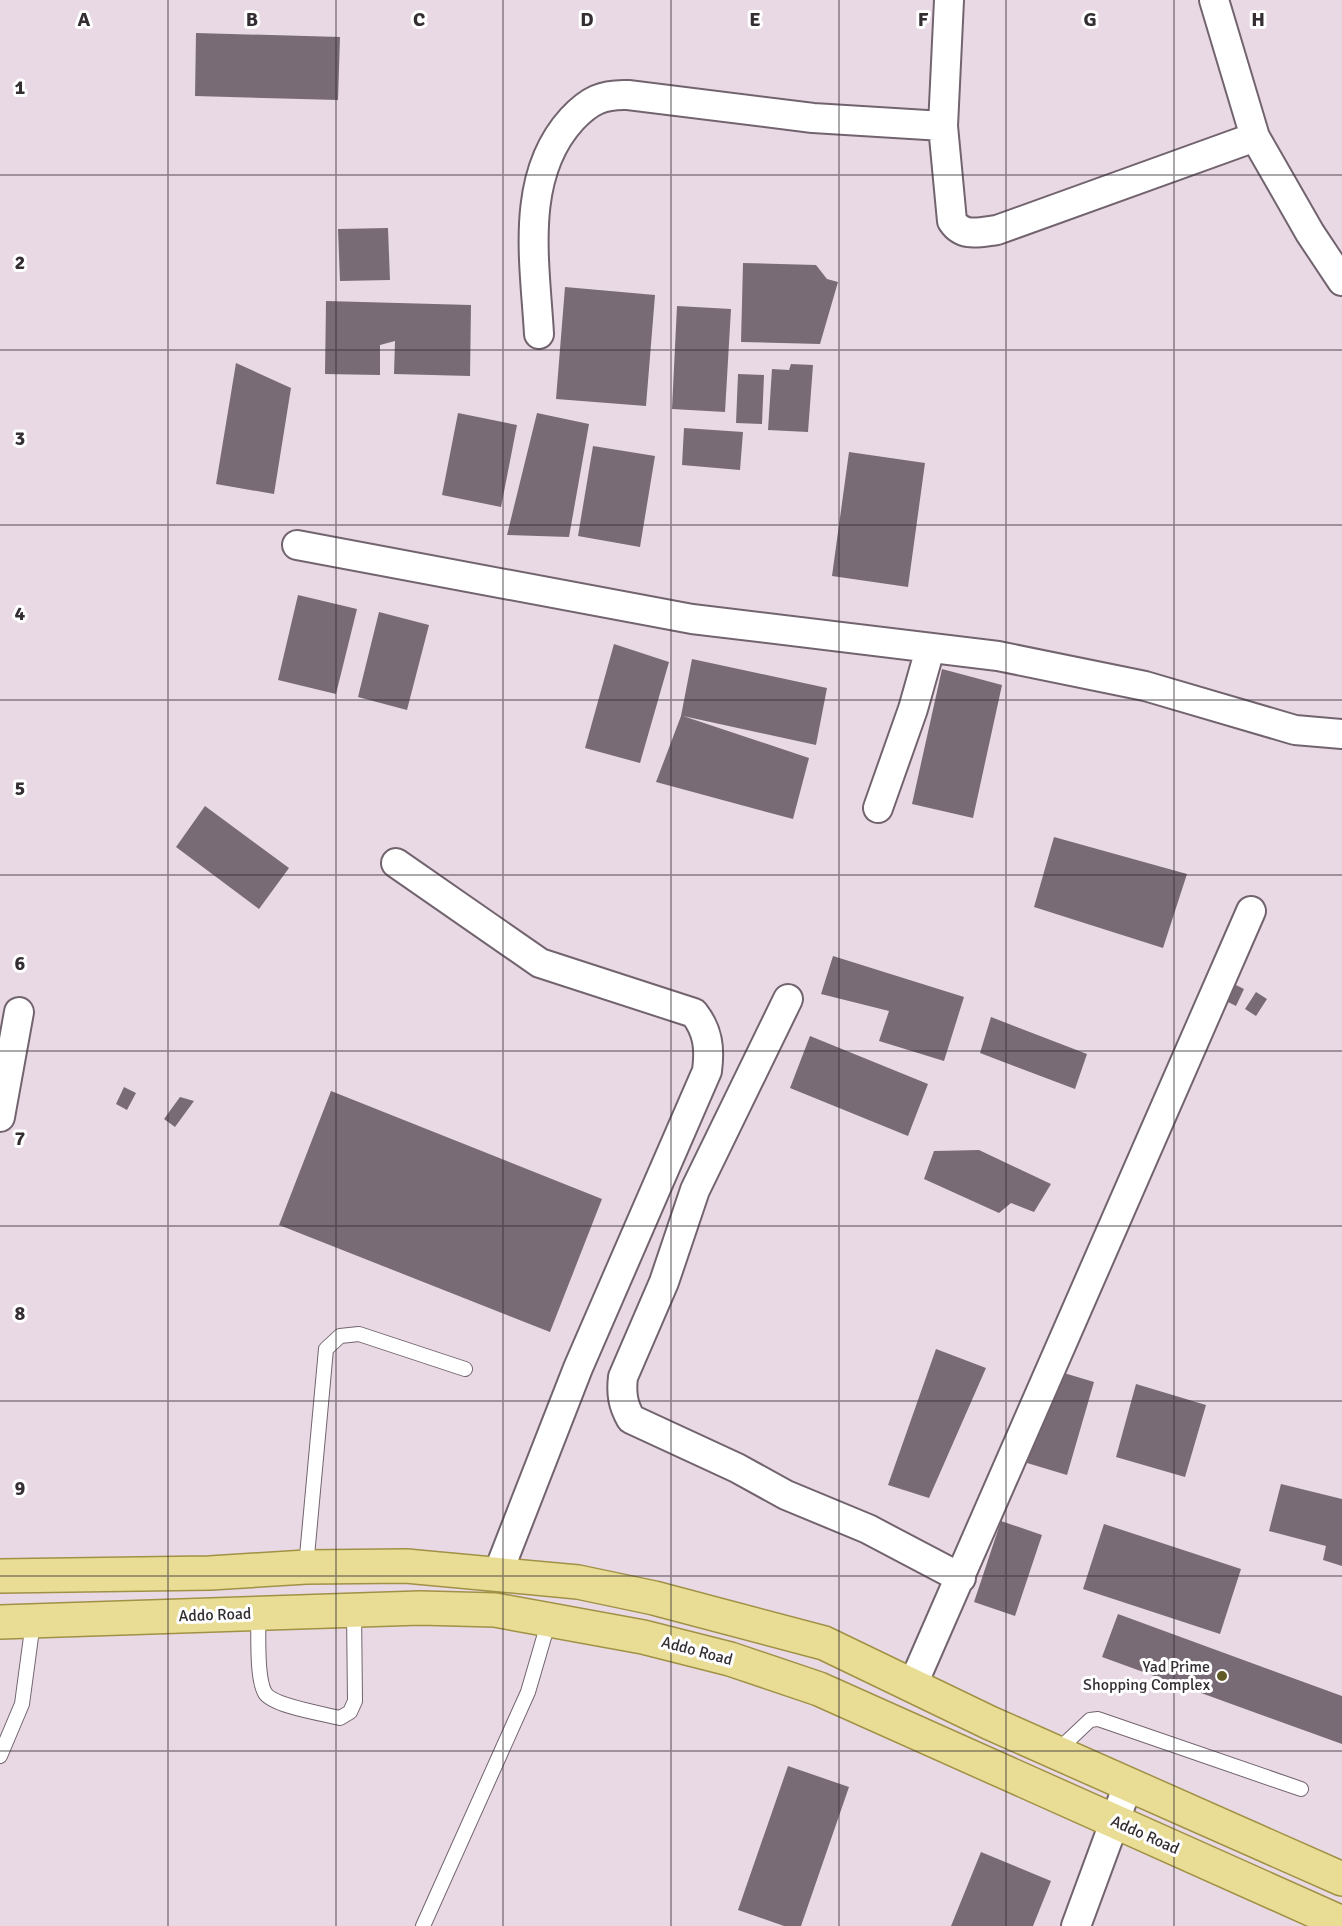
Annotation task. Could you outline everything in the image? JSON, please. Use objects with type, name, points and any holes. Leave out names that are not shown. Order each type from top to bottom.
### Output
[{"type":"main road","points":[[0,1576],[210,1573],[306,1567],[406,1566],[578,1582],[749,1622],[824,1643],[1128,1785],[1342,1879]]},
{"type":"main road","name":"Addo Road","points":[[0,1622],[354,1610],[495,1610],[642,1637],[719,1656],[819,1689],[1342,1923]]},
{"type":"street","points":[[949,0],[943,126],[952,221],[964,232],[997,230],[1255,137]]},
{"type":"street","points":[[1214,0],[1255,137],[1310,233],[1342,280]]},
{"type":"street","points":[[539,334],[534,209],[540,177],[561,132],[592,100],[610,94],[628,95],[813,118],[943,126]]},
{"type":"street","points":[[297,545],[692,619],[998,656],[1145,686],[1295,730],[1342,734]]},
{"type":"street","points":[[878,808],[913,709],[930,649]]},
{"type":"street","points":[[396,863],[540,963],[694,1012],[703,1025],[710,1048],[707,1071],[578,1368],[498,1573]]},
{"type":"street","points":[[914,1684],[1251,911]]},
{"type":"street","points":[[788,999],[695,1190],[664,1282],[623,1377],[621,1391],[624,1407],[631,1419],[737,1468],[786,1495],[867,1529],[961,1578]]},
{"type":"street","points":[[0,1117],[19,1012]]},
{"type":"street","points":[[1076,1926],[1128,1785]]},
{"type":"lane","points":[[306,1567],[326,1349],[340,1336],[359,1334],[465,1369]]},
{"type":"lane","points":[[258,1614],[262,1680],[266,1694],[275,1701],[340,1718],[350,1712],[355,1701],[354,1610]]},
{"type":"lane","points":[[423,1926],[528,1692],[549,1620]]},
{"type":"lane","points":[[0,1756],[22,1704],[33,1622]]},
{"type":"lane","points":[[1056,1752],[1090,1720],[1098,1719],[1301,1789]]},
{"type":"building","points":[[196,33],[340,37],[338,100],[195,96]]},
{"type":"building","points":[[388,228],[390,280],[340,281],[338,229]]},
{"type":"building","points":[[743,263],[816,265],[827,279],[838,282],[820,344],[741,342]]},
{"type":"building","points":[[565,287],[655,295],[646,406],[556,399]]},
{"type":"building","points":[[326,301],[471,305],[470,376],[394,374],[395,341],[380,345],[380,375],[325,374]]},
{"type":"building","points":[[677,306],[731,309],[725,412],[672,409]]},
{"type":"building","points":[[236,363],[291,388],[274,494],[216,484]]},
{"type":"building","points":[[791,364],[813,365],[808,432],[768,430],[772,369],[789,370]]},
{"type":"building","points":[[738,374],[764,375],[762,424],[736,423]]},
{"type":"building","points":[[458,413],[517,425],[501,507],[442,495]]},
{"type":"building","points":[[537,413],[589,424],[569,537],[507,535]]},
{"type":"building","points":[[684,428],[743,432],[740,470],[682,465]]},
{"type":"building","points":[[593,446],[655,456],[640,547],[578,536]]},
{"type":"building","points":[[849,452],[925,463],[908,587],[832,576]]},
{"type":"building","points":[[298,595],[357,609],[336,694],[278,680]]},
{"type":"building","points":[[379,612],[429,625],[407,710],[358,697]]},
{"type":"building","points":[[614,644],[669,662],[640,763],[585,748]]},
{"type":"building","points":[[692,659],[827,688],[816,745],[683,716],[809,758],[793,819],[656,782],[681,716]]},
{"type":"building","points":[[942,669],[1002,685],[973,818],[912,804]]},
{"type":"building","points":[[205,806],[289,868],[259,909],[176,847]]},
{"type":"building","points":[[1054,837],[1187,874],[1163,948],[1034,907]]},
{"type":"building","points":[[833,956],[964,997],[944,1061],[879,1041],[889,1011],[821,994]]},
{"type":"building","points":[[1230,982],[1244,989],[1236,1006],[1222,999]]},
{"type":"building","points":[[1256,992],[1267,999],[1256,1016],[1245,1009]]},
{"type":"building","points":[[991,1017],[1087,1054],[1075,1089],[980,1053]]},
{"type":"building","points":[[810,1036],[928,1084],[908,1136],[790,1088]]},
{"type":"building","points":[[124,1087],[136,1093],[127,1110],[116,1104]]},
{"type":"building","points":[[331,1091],[602,1199],[550,1332],[279,1225]]},
{"type":"building","points":[[180,1097],[194,1101],[175,1127],[164,1119]]},
{"type":"building","points":[[979,1150],[1051,1184],[1034,1212],[1011,1203],[999,1213],[924,1179],[934,1151]]},
{"type":"building","points":[[936,1349],[986,1368],[929,1498],[888,1485]]},
{"type":"building","points":[[1054,1370],[1094,1382],[1067,1475],[1027,1463]]},
{"type":"building","points":[[1136,1384],[1206,1405],[1185,1477],[1116,1457]]},
{"type":"building","points":[[1281,1484],[1342,1499],[1342,1566],[1323,1560],[1326,1546],[1269,1531]]},
{"type":"building","points":[[1001,1521],[1042,1535],[1015,1616],[974,1602]]},
{"type":"building","points":[[1104,1524],[1241,1569],[1220,1634],[1083,1589]]},
{"type":"building","name":"Yad Prime Shopping Complex","points":[[1118,1614],[1342,1696],[1342,1744],[1102,1657]]},
{"type":"building","points":[[788,1766],[849,1787],[801,1926],[784,1926],[738,1910]]},
{"type":"building","points":[[981,1852],[1051,1881],[1033,1926],[951,1926]]},
{"type":"place","name":"Yad Prime Shopping Complex","points":[[1222,1676]]}]
